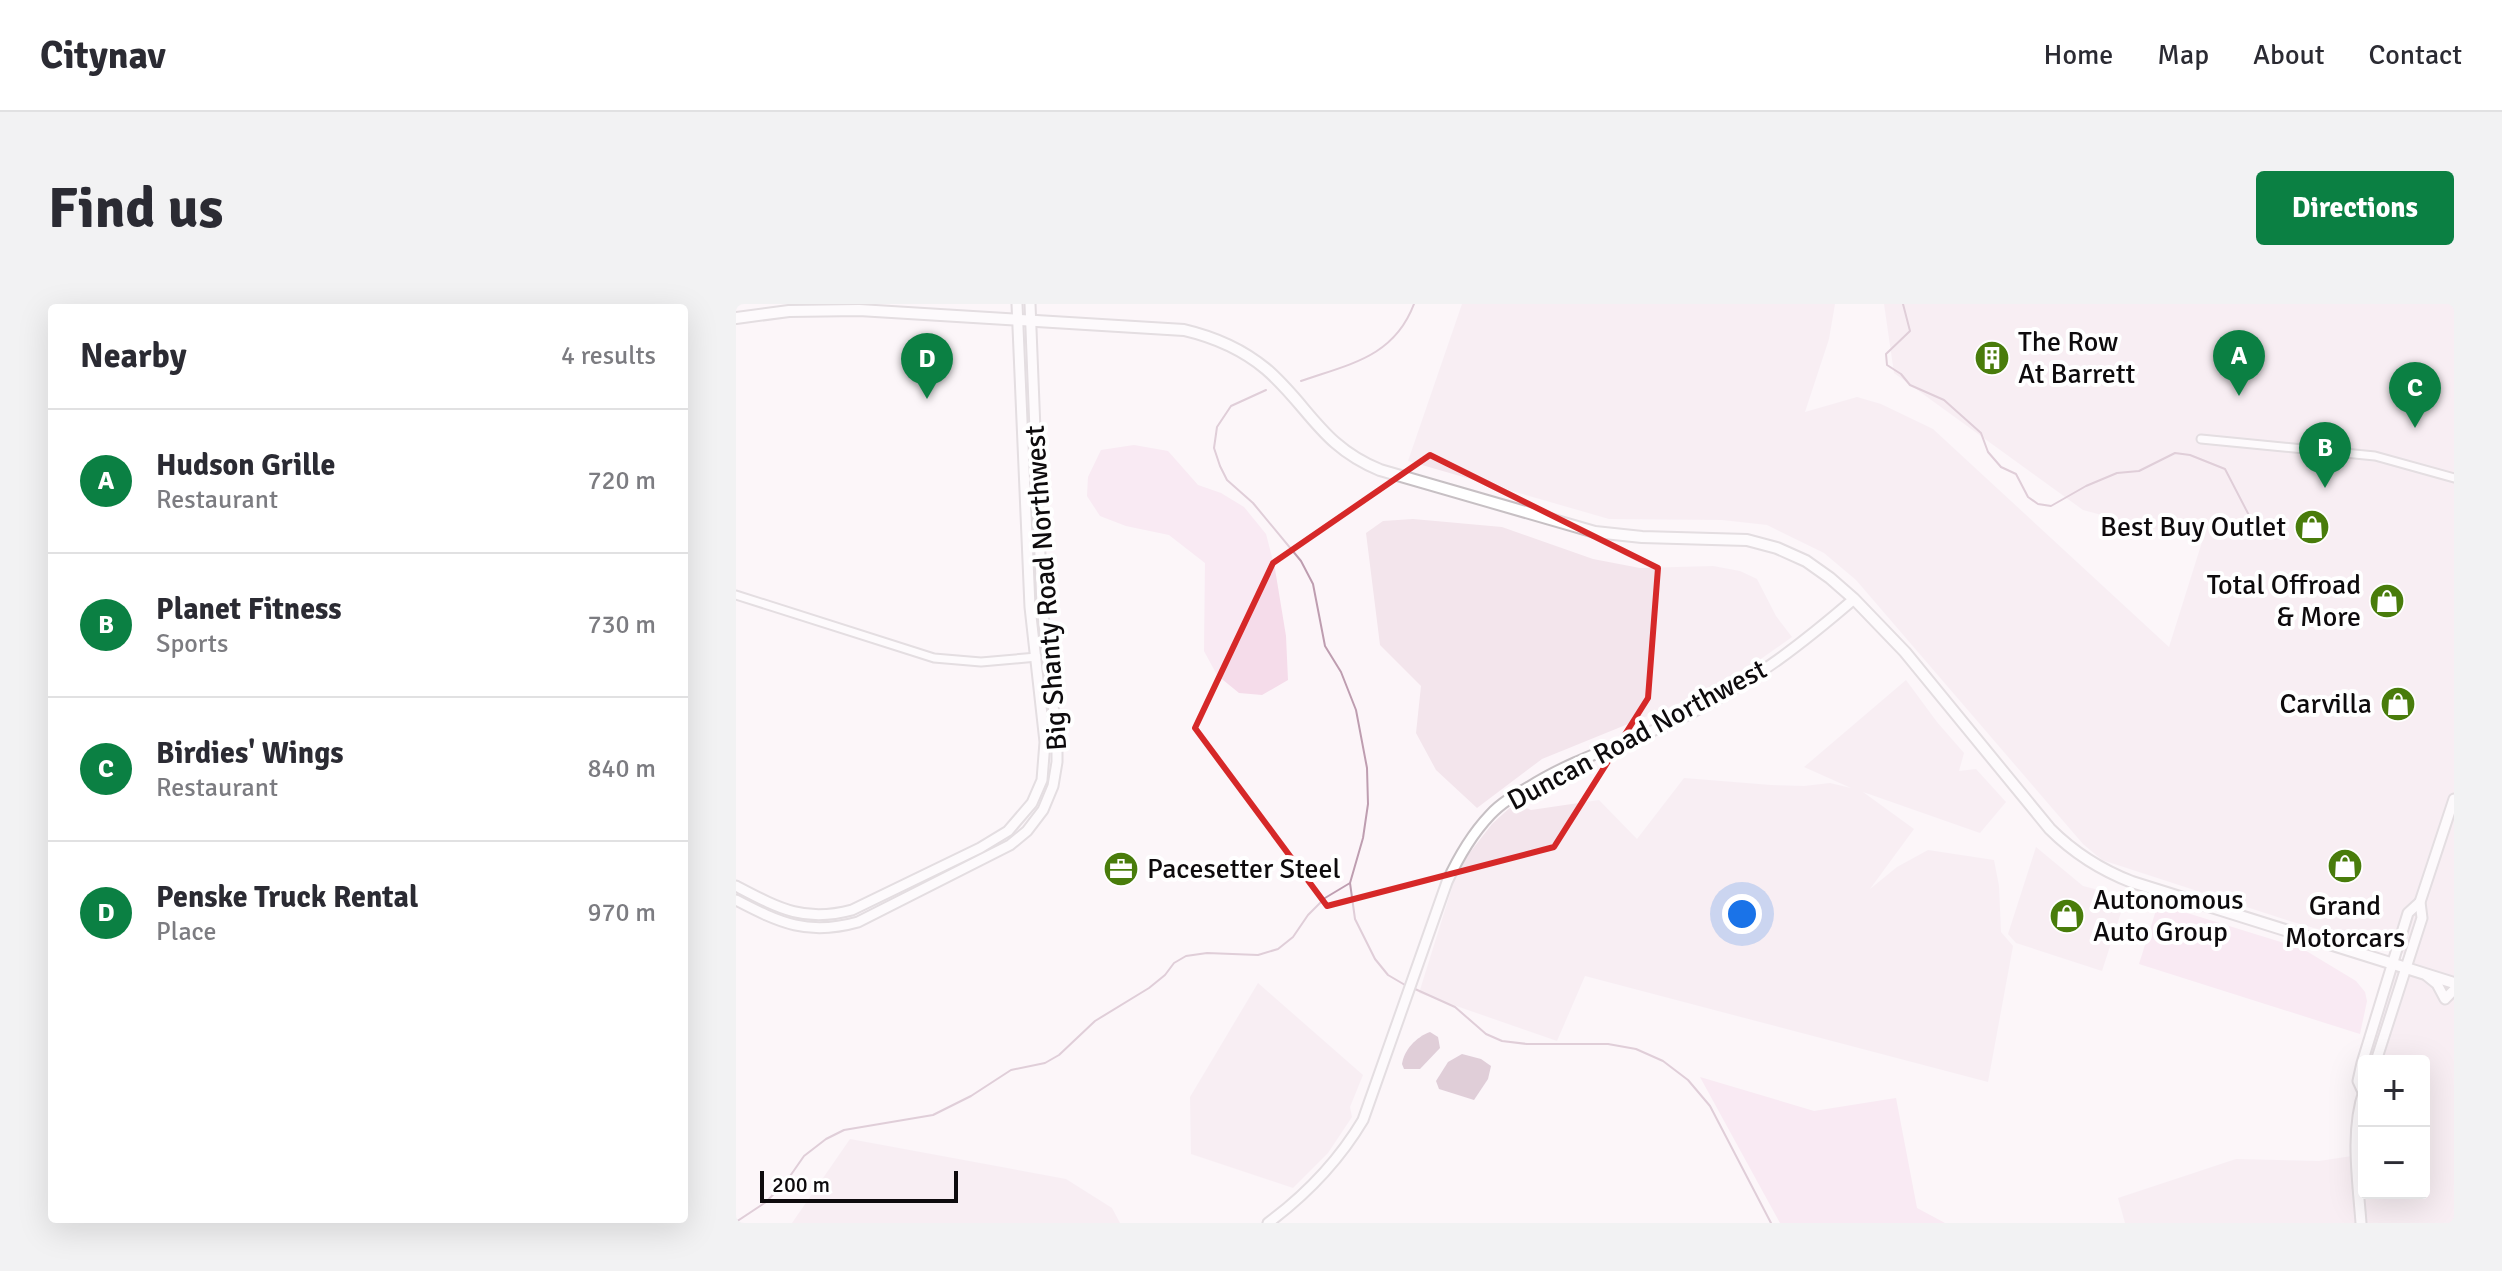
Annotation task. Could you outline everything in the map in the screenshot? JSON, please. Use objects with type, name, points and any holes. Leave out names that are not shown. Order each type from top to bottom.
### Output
[{"type":"main road","points":[[736,318],[789,311],[859,310],[1167,328],[1208,336],[1233,347],[1267,370],[1330,440],[1346,453],[1396,476],[1595,532],[1642,537],[1735,538],[1767,544],[1806,561],[1854,599],[1905,652],[2050,829],[2081,856],[2132,882],[2454,983]]},
{"type":"street","name":"Big Shanty Road Northwest","points":[[736,886],[791,912],[815,916],[841,913],[864,905],[980,848],[1008,831],[1032,803],[1044,769],[1045,742],[1035,657],[1026,529],[1017,304]]},
{"type":"street","name":"Big Shanty Road Northwest","points":[[736,900],[772,919],[797,927],[819,929],[843,926],[868,918],[1000,851],[1019,838],[1043,810],[1056,773],[1057,741],[1047,655],[1039,533],[1030,304]]},
{"type":"street","points":[[2201,439],[2375,456],[2454,478]]},
{"type":"street","points":[[736,595],[934,658],[981,662],[1047,655]]},
{"type":"street","name":"Duncan Road Northwest","points":[[1268,1223],[1300,1199],[1324,1175],[1348,1147],[1363,1120],[1447,882],[1458,859],[1489,816],[1504,803],[1567,766],[1666,725],[1731,692],[1778,661],[1854,599]]},
{"type":"street","points":[[2378,1055],[2422,918],[2420,902],[2454,799]]},
{"type":"street","points":[[2364,1055],[2408,913],[2420,902]]},
{"type":"street","points":[[2425,973],[2437,984],[2445,999],[2454,990]]},
{"type":"street","points":[[2358,1127],[2356,1160],[2361,1223]]},
{"type":"highlighted area","points":[[1430,455],[1658,568],[1648,698],[1554,847],[1327,906],[1195,728],[1273,563]]},
{"type":"shaded area","points":[[1462,304],[1835,304],[1829,339],[1805,412],[1857,397],[1881,404],[1933,429],[2169,647],[2202,542],[2083,510],[1894,373],[1884,304],[2454,304],[2454,1223],[2125,1223],[2118,1198],[2236,1159],[2319,1161],[2352,1156],[2358,1094],[2358,1199],[2430,1199],[2430,1055],[2366,1055],[2374,1019],[2405,954],[2293,922],[2102,860],[2083,844],[1856,580],[1824,553],[1767,525],[1722,520],[1609,519],[1408,461]]},
{"type":"shaded area","points":[[1134,445],[1168,451],[1198,485],[1221,493],[1244,507],[1266,534],[1286,636],[1288,680],[1262,695],[1239,693],[1217,675],[1204,651],[1205,563],[1169,535],[1126,526],[1100,516],[1087,496],[1088,477],[1101,450]]},
{"type":"shaded area","points":[[1413,519],[1502,527],[1593,559],[1640,568],[1713,566],[1740,571],[1757,579],[1776,616],[1792,637],[1724,685],[1542,759],[1477,808],[1436,770],[1416,733],[1421,686],[1380,645],[1366,533],[1383,521]]},
{"type":"shaded area","points":[[1906,680],[1964,753],[1959,771],[1976,769],[2006,802],[1980,833],[1863,792],[1914,829],[1870,889],[1897,867],[1928,850],[1994,860],[1999,886],[2001,932],[2013,946],[1988,1082],[1585,976],[1557,1041],[1419,993],[1455,878],[1492,824],[1515,803],[1531,810],[1599,800],[1637,839],[1684,778],[1771,785],[1830,783],[1851,788],[1804,767]]},
{"type":"shaded area","name":"Autonomous Auto Group","points":[[2036,847],[2083,886],[2126,897],[2102,971],[2016,943],[2008,934]]},
{"type":"shaded area","points":[[2158,904],[2303,949],[2356,981],[2365,992],[2367,1001],[2360,1034],[2139,964]]},
{"type":"shaded area","points":[[1258,983],[1363,1075],[1350,1107],[1352,1117],[1328,1153],[1293,1188],[1191,1154],[1190,1097]]},
{"type":"shaded area","points":[[1430,1032],[1438,1037],[1440,1048],[1420,1069],[1404,1069],[1403,1059],[1408,1049]]},
{"type":"shaded area","points":[[1462,1054],[1481,1059],[1491,1066],[1488,1079],[1474,1100],[1439,1089],[1436,1081],[1448,1062]]},
{"type":"shaded area","points":[[1700,1077],[1814,1111],[1896,1098],[1917,1208],[1945,1223],[1780,1223]]},
{"type":"shaded area","points":[[850,1139],[1066,1179],[1112,1208],[1120,1223],[792,1223]]},
{"type":"waterway","points":[[1301,381],[1353,363],[1382,347],[1395,336],[1414,304]]},
{"type":"waterway","points":[[1903,304],[1910,331],[1886,354],[1887,365],[1910,385],[1944,400],[1981,433],[1988,452],[2001,467],[2016,474],[2028,497],[2038,504],[2051,506],[2086,486],[2117,473],[2139,471],[2175,453],[2190,455],[2225,469],[2253,523]]},
{"type":"waterway","points":[[1266,390],[1231,406],[1217,427],[1214,448],[1227,480],[1253,503],[1301,561],[1313,584],[1325,646],[1341,672],[1356,710],[1367,768],[1368,804],[1363,838],[1350,883],[1355,919],[1375,959],[1388,975],[1405,985]]},
{"type":"waterway","points":[[736,1222],[766,1202],[804,1156],[826,1139],[844,1130],[933,1115],[971,1096],[1011,1070],[1045,1063],[1059,1055],[1095,1021],[1149,988],[1174,963],[1186,956],[1207,953],[1258,955],[1278,949],[1293,937],[1325,898],[1350,883]]},
{"type":"waterway","points":[[1415,989],[1455,1007],[1486,1034],[1502,1041],[1608,1044],[1636,1049],[1663,1061],[1688,1080],[1710,1106],[1771,1223]]},
{"type":"place","name":"The Row At Barrett","points":[[1992,358]]},
{"type":"place","name":"Hudson Grille","points":[[2239,396]]},
{"type":"place","name":"Penske Truck Rental","points":[[927,399]]},
{"type":"place","name":"Birdies' Wings","points":[[2415,428]]},
{"type":"place","name":"Planet Fitness","points":[[2325,488]]},
{"type":"place","name":"Best Buy Outlet","points":[[2312,527]]},
{"type":"place","name":"Total Offroad & More","points":[[2387,601]]},
{"type":"place","name":"Carvilla","points":[[2398,704]]},
{"type":"place","name":"Grand Motorcars","points":[[2345,866]]},
{"type":"place","name":"Pacesetter Steel","points":[[1121,869]]},
{"type":"place","name":"Autonomous Auto Group","points":[[2067,916]]}]
